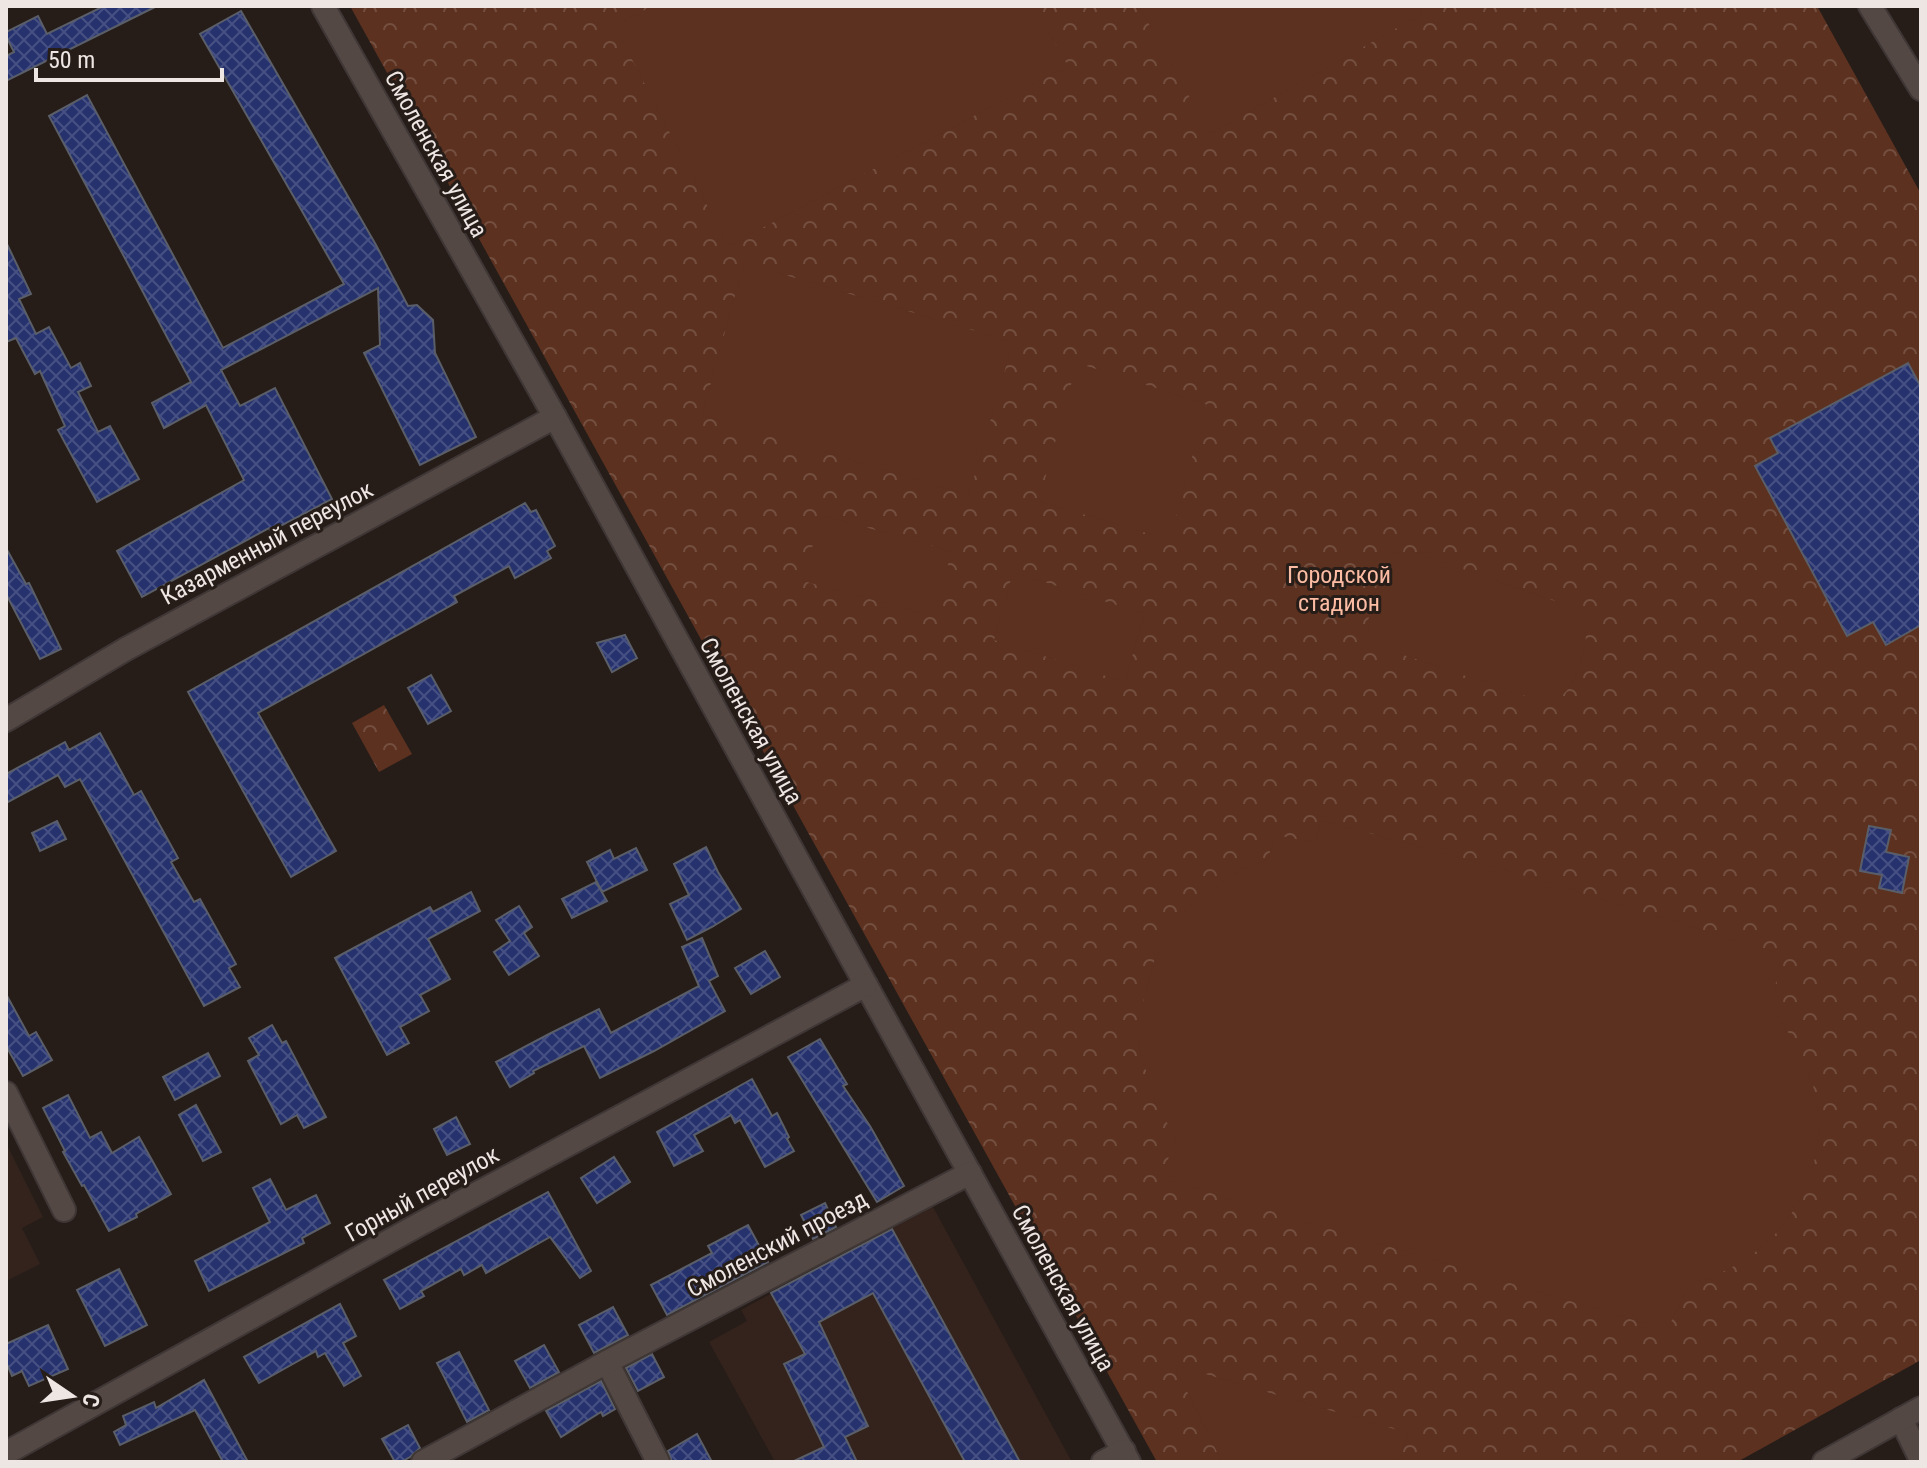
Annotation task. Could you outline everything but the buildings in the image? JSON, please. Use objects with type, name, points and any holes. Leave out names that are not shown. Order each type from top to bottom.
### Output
[{"type":"street","name":"Смоленская улица","points":[[323,6],[555,417],[1127,1457]]},
{"type":"street","points":[[1870,6],[1921,89]]},
{"type":"street","name":"Казарменный переулок","points":[[6,720],[139,642],[555,417]]},
{"type":"street","name":"Горный переулок","points":[[6,1453],[434,1216],[866,985]]},
{"type":"street","points":[[6,1093],[64,1210]]},
{"type":"street","name":"Смоленский проезд","points":[[423,1462],[607,1362],[970,1173]]},
{"type":"street","points":[[607,1362],[658,1462]]},
{"type":"street","points":[[1824,1462],[1921,1408]]},
{"type":"street","points":[[1901,1419],[1921,1460]]},
{"type":"street","points":[[1103,1462],[1127,1457]]},
{"type":"shaded area","points":[[6,1143],[43,1217],[22,1228],[40,1264],[6,1281]]},
{"type":"shaded area","points":[[932,1205],[1072,1462],[775,1462],[709,1342],[747,1321],[741,1310]]},
{"type":"green space","name":"Городской стадион","points":[[350,6],[1817,6],[1921,194],[1921,1360],[1737,1462],[1157,1462]]},
{"type":"green space","points":[[652,6],[1034,6],[1068,66],[728,246],[615,26]]},
{"type":"green space","points":[[1139,6],[1419,6],[1423,13],[1210,134]]},
{"type":"green space","points":[[744,263],[1013,342],[969,495],[702,415]]},
{"type":"green space","points":[[1077,363],[1206,404],[1170,540],[1039,501]]},
{"type":"green space","points":[[821,515],[952,551],[933,616],[803,581]]},
{"type":"green space","points":[[1411,551],[1575,608],[1582,617],[1586,631],[1577,673],[1567,690],[1554,698],[1531,698],[1380,647],[1370,635],[1368,626],[1379,580],[1388,559]]},
{"type":"green space","points":[[1013,572],[1144,614],[1125,682],[994,640]]},
{"type":"green space","points":[[384,705],[412,754],[379,772],[352,723]]},
{"type":"green space","points":[[1321,820],[1509,871],[1782,954],[1771,1006],[1799,1050],[1813,1086],[1818,1131],[1814,1161],[1805,1190],[1790,1216],[1770,1239],[1747,1258],[1720,1273],[1690,1283],[1667,1330],[1161,1178],[1176,1138],[1155,1102],[1139,1047],[1138,1021],[1155,958],[1183,913],[1200,898],[1242,869],[1267,860],[1276,835],[1315,843]]},
{"type":"green space","points":[[1174,1365],[1408,1433],[1399,1462],[1222,1462]]}]
